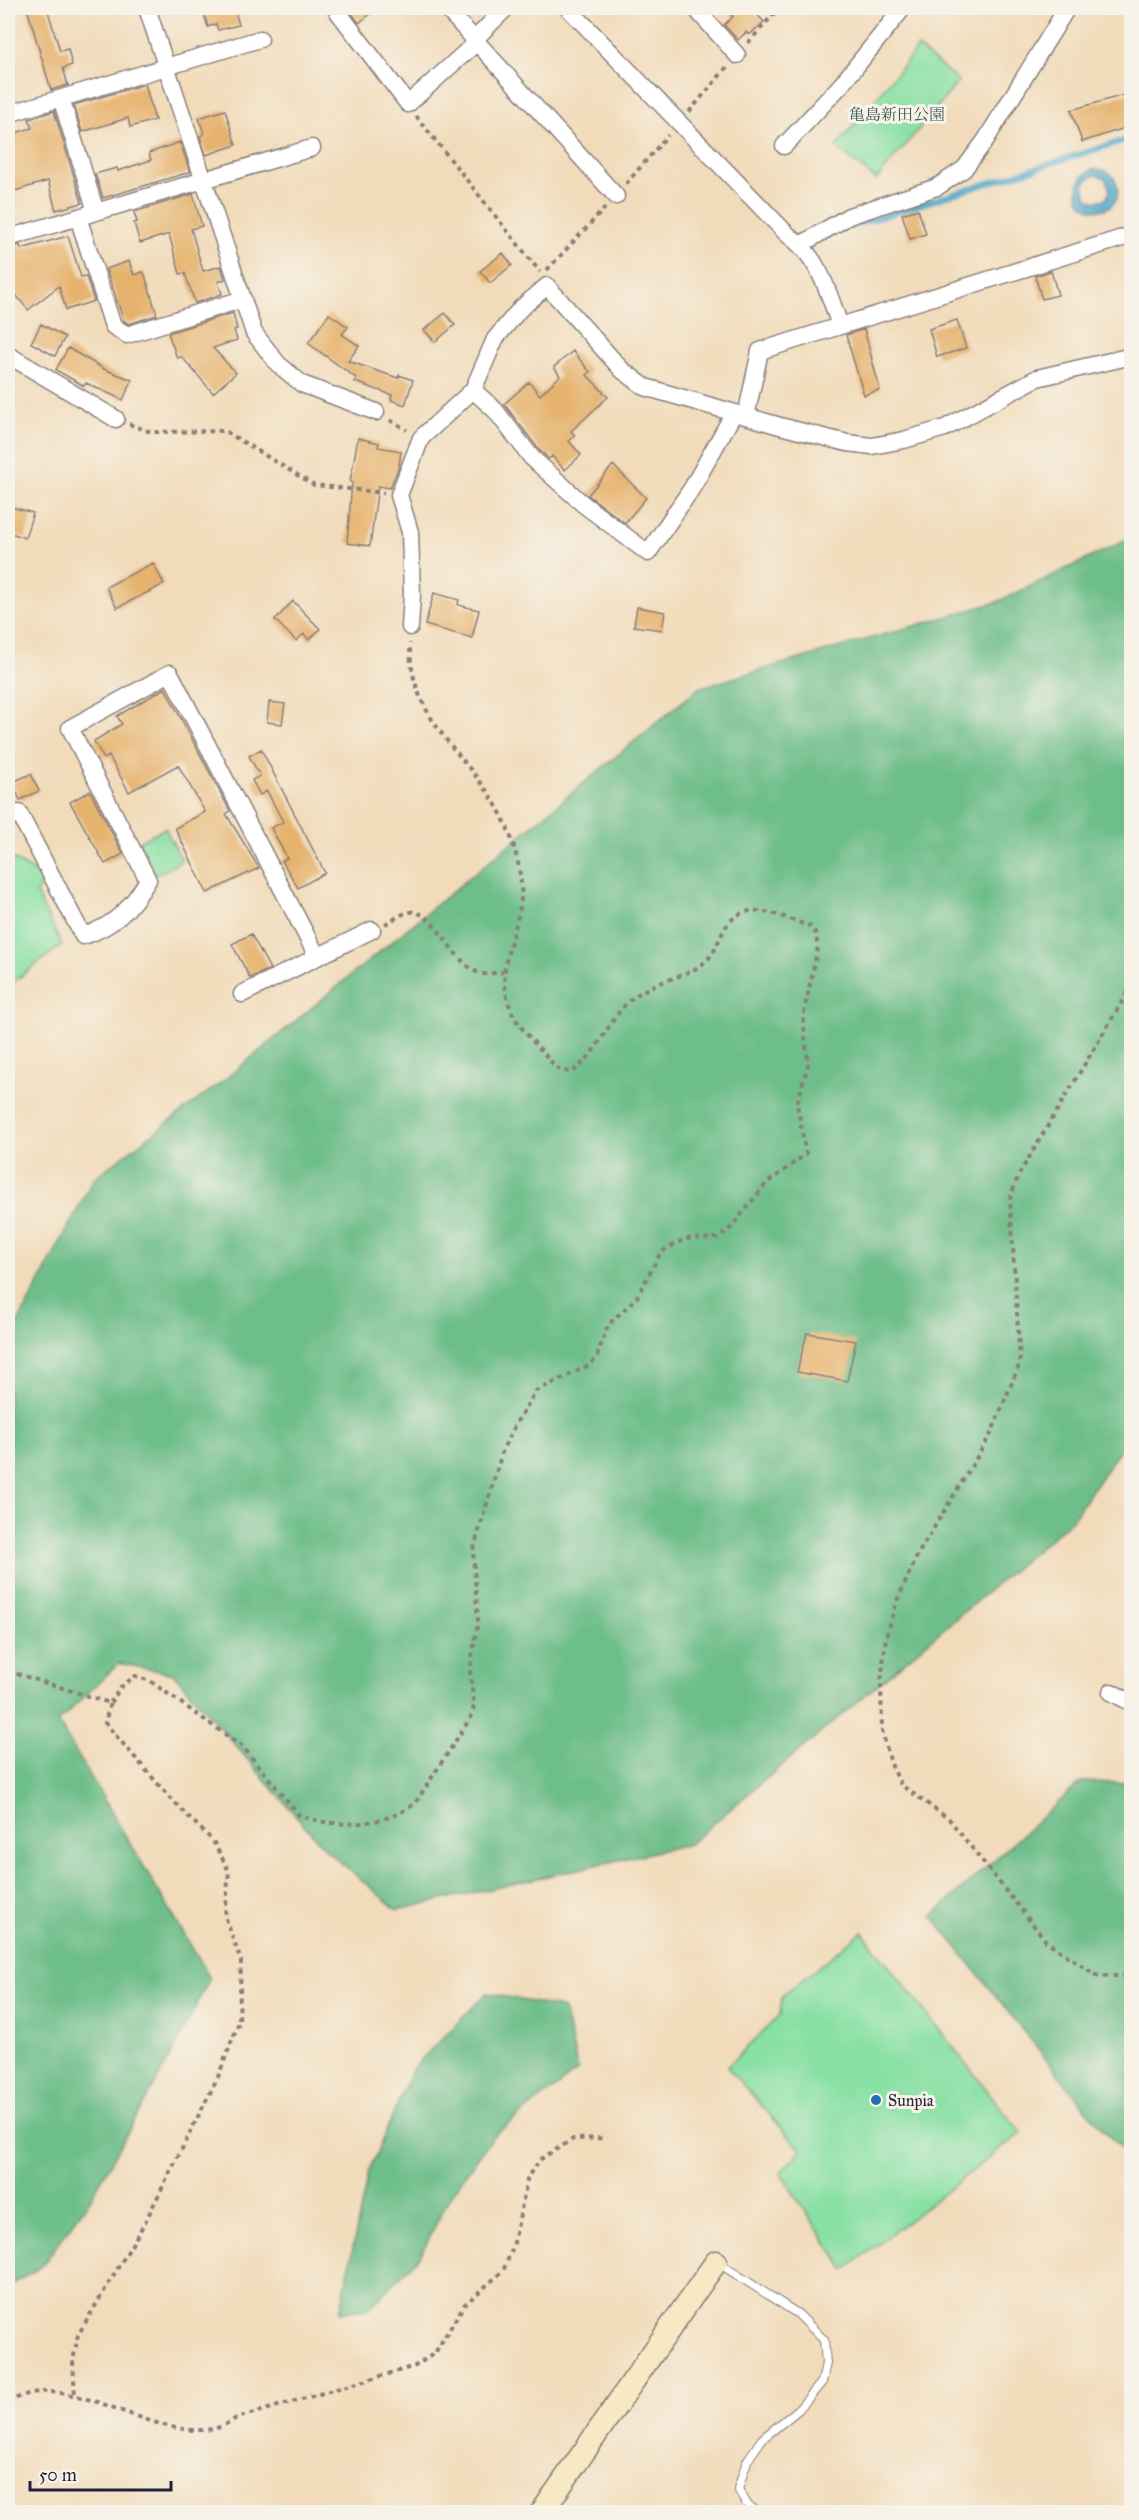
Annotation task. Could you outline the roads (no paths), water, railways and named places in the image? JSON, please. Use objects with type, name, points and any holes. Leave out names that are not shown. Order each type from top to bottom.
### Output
[{"type":"street","points":[[147,8],[254,333],[278,364],[302,384],[376,412]]},
{"type":"street","points":[[334,8],[408,104],[476,40],[506,8]]},
{"type":"street","points":[[446,8],[616,196]]},
{"type":"street","points":[[568,8],[788,235],[802,244],[819,268],[840,326]]},
{"type":"street","points":[[694,8],[737,56]]},
{"type":"street","points":[[784,146],[841,85],[903,8]]},
{"type":"street","points":[[802,244],[849,216],[937,188],[964,169],[985,141],[1067,8]]},
{"type":"street","points":[[8,114],[260,39]]},
{"type":"street","points":[[61,98],[96,212]]},
{"type":"street","points":[[8,238],[312,148]]},
{"type":"street","points":[[78,217],[113,327],[127,335],[243,299]]},
{"type":"street","points":[[473,390],[495,410],[532,458],[583,504],[648,553],[740,415],[760,351],[1131,235]]},
{"type":"street","points":[[410,627],[412,595],[410,532],[399,495],[421,438],[473,390],[495,339],[520,309],[546,286],[622,370],[645,387],[847,443],[872,446],[904,440],[945,428],[1037,378],[1131,356]]},
{"type":"street","points":[[8,355],[116,418]]},
{"type":"street","points":[[8,816],[19,813],[83,936],[104,929],[130,908],[148,880],[70,728],[170,673],[317,956]]},
{"type":"street","points":[[242,994],[372,930]]},
{"type":"street","points":[[1111,1692],[1131,1703]]},
{"type":"street","points":[[542,2512],[716,2262]]},
{"type":"lane","points":[[716,2262],[798,2314],[824,2340],[826,2363],[822,2382],[799,2409],[762,2439],[747,2462],[738,2489],[748,2506],[759,2512]]},
{"type":"water","points":[[1094,169],[1112,175],[1118,190],[1113,204],[1098,210],[1089,209],[1083,205],[1079,199],[1078,185],[1087,173]],"holes":[[[1097,175],[1105,178],[1110,190],[1107,198],[1095,202],[1087,197],[1084,185],[1089,178]]]},
{"type":"waterway","points":[[839,230],[1132,138]]},
{"type":"place","name":"Sunpia","points":[[876,2100]]},
{"type":"park label","name":"亀島新田公園","points":[[897,114]]}]
